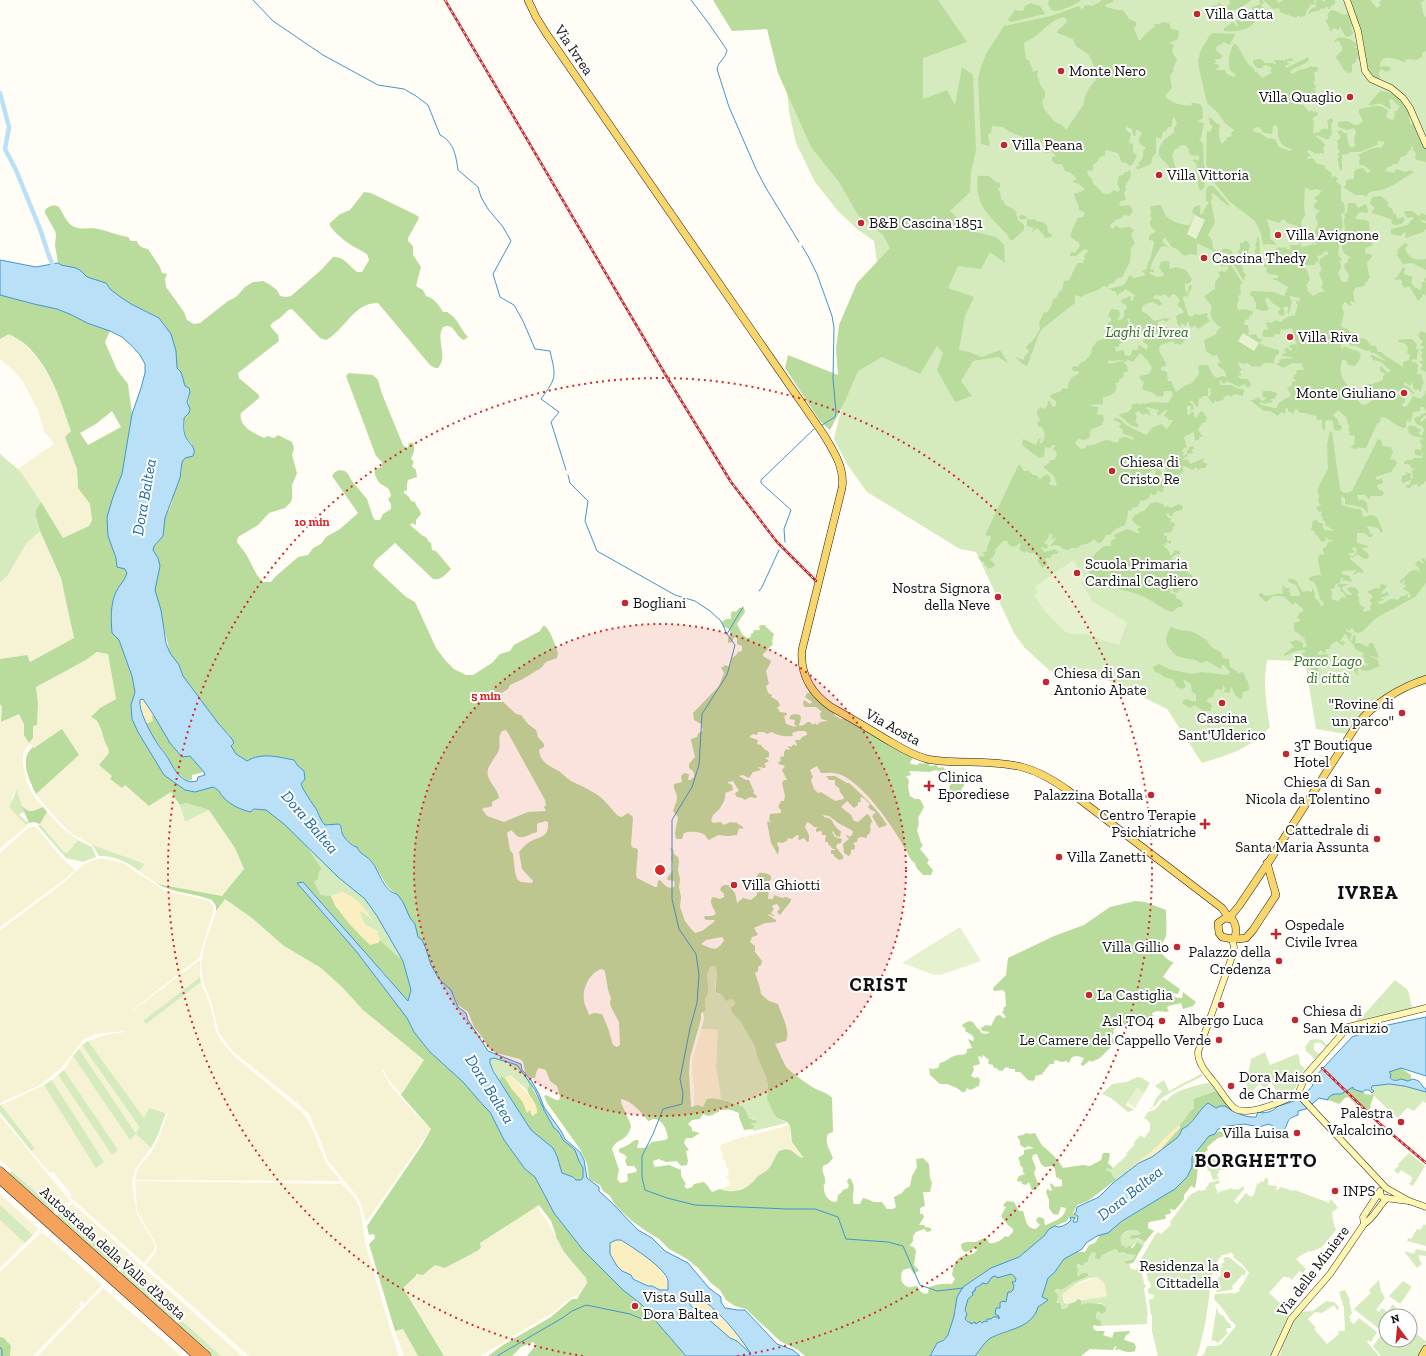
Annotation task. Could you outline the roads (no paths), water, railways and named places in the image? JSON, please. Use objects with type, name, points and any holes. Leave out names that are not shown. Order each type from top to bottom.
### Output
[{"type":"highway","name":"Autostrada della Valle d'Aosta","points":[[2,1176],[170,1327],[207,1356]]},
{"type":"highway","name":"Autostrada della Valle d'Aosta","points":[[170,1327],[197,1356]]},
{"type":"main road","name":"Via Ivrea","points":[[528,0],[546,33],[824,435]]},
{"type":"main road","points":[[1347,0],[1358,32],[1365,71],[1371,79],[1391,88],[1403,98],[1410,108],[1426,145]]},
{"type":"main road","name":"Via Aosta","points":[[824,435],[838,459],[842,471],[843,482],[802,650],[801,664],[804,674],[814,692],[821,700],[831,707],[916,756],[944,761],[1013,764],[1031,769],[1046,777],[1070,792],[1224,910],[1225,918]]},
{"type":"main road","points":[[1267,864],[1276,895],[1246,938],[1238,939],[1220,936],[1218,925],[1220,921],[1234,910],[1267,864],[1360,720],[1394,692],[1426,679]]},
{"type":"main road","points":[[1217,905],[1225,918],[1232,919],[1235,924],[1236,932],[1233,938],[1233,954],[1198,1052],[1199,1063],[1232,1105],[1240,1111],[1248,1111],[1300,1095]]},
{"type":"main road","points":[[1224,910],[1234,910]]},
{"type":"main road","points":[[1300,1095],[1306,1075],[1348,1027],[1426,1008]]},
{"type":"main road","points":[[1300,1095],[1375,1177],[1379,1179],[1384,1190],[1390,1194],[1387,1198]]},
{"type":"main road","points":[[1384,1190],[1382,1198],[1409,1201]]},
{"type":"main road","points":[[1384,1190],[1426,1207]]},
{"type":"main road","name":"Via delle Miniere","points":[[1364,1224],[1363,1217],[1384,1190]]},
{"type":"main road","name":"Via delle Miniere","points":[[1274,1356],[1291,1319],[1330,1274],[1364,1224],[1371,1220],[1381,1204],[1387,1198]]},
{"type":"main road","points":[[1422,1356],[1426,1349]]},
{"type":"water","name":"Dora Baltea","points":[[0,260],[36,267],[58,263],[76,268],[87,277],[106,283],[110,289],[131,304],[159,318],[171,334],[176,351],[177,368],[181,372],[185,386],[189,388],[190,392],[187,402],[190,409],[189,413],[184,418],[184,433],[194,450],[193,456],[185,458],[182,462],[180,478],[165,518],[163,536],[154,546],[153,550],[158,558],[160,566],[155,590],[161,610],[166,643],[170,653],[179,665],[183,676],[218,723],[232,739],[234,743],[231,746],[236,754],[247,761],[264,756],[294,760],[304,771],[305,779],[301,784],[316,808],[323,823],[325,825],[339,824],[346,839],[352,845],[357,847],[360,852],[370,860],[375,866],[385,885],[392,892],[397,894],[403,902],[410,918],[415,924],[418,937],[422,940],[431,965],[439,979],[451,990],[458,1007],[466,1013],[468,1020],[488,1051],[521,1064],[522,1070],[531,1080],[544,1107],[565,1139],[580,1152],[584,1160],[587,1178],[599,1187],[599,1191],[638,1230],[652,1238],[665,1251],[688,1263],[709,1288],[721,1297],[721,1302],[725,1308],[745,1310],[777,1344],[793,1350],[800,1356],[686,1356],[641,1304],[623,1290],[583,1250],[554,1213],[535,1177],[525,1169],[504,1140],[490,1112],[463,1082],[429,1051],[414,1032],[407,1018],[356,951],[297,883],[303,882],[408,1001],[411,990],[403,961],[377,916],[365,899],[338,877],[284,824],[266,810],[254,809],[250,812],[239,808],[227,801],[219,791],[213,787],[195,792],[185,790],[164,775],[138,732],[132,719],[131,705],[135,692],[132,676],[119,640],[112,633],[111,623],[111,612],[114,597],[127,573],[125,569],[117,567],[116,558],[108,536],[107,517],[122,474],[132,414],[145,373],[145,364],[140,355],[131,345],[122,337],[110,331],[87,323],[57,309],[0,295]],"holes":[[[143,699],[170,743],[182,757],[190,756],[205,775],[198,777],[197,781],[191,782],[185,780],[177,773],[148,728],[141,710],[140,700]],[[494,1058],[517,1065],[535,1090],[554,1128],[558,1131],[563,1140],[575,1150],[583,1168],[583,1178],[581,1180],[576,1180],[573,1177],[562,1173],[553,1148],[531,1130],[493,1071],[490,1059]],[[616,1240],[621,1240],[648,1258],[666,1276],[668,1281],[668,1290],[660,1290],[652,1286],[648,1286],[633,1279],[631,1275],[622,1271],[617,1266],[610,1254],[610,1243]],[[696,1295],[719,1314],[733,1329],[751,1354],[707,1318],[696,1312],[689,1303],[692,1297]]]},
{"type":"water","name":"Dora Baltea","points":[[1426,1017],[1426,1076],[1401,1068],[1389,1072],[1391,1074],[1390,1078],[1394,1080],[1401,1079],[1408,1081],[1413,1079],[1420,1082],[1426,1089],[1426,1092],[1404,1086],[1389,1084],[1372,1086],[1371,1089],[1374,1091],[1372,1093],[1369,1090],[1362,1092],[1353,1089],[1353,1087],[1341,1094],[1331,1095],[1328,1100],[1319,1098],[1306,1109],[1298,1111],[1298,1115],[1290,1118],[1282,1132],[1275,1131],[1273,1126],[1269,1124],[1259,1127],[1244,1124],[1221,1127],[1215,1134],[1209,1136],[1192,1157],[1192,1167],[1187,1177],[1175,1189],[1122,1221],[1108,1233],[1097,1236],[1086,1243],[1082,1249],[1064,1259],[1054,1273],[1048,1278],[1042,1297],[1048,1300],[1038,1307],[1030,1320],[1018,1328],[989,1339],[975,1356],[930,1356],[937,1343],[944,1340],[948,1335],[954,1316],[957,1297],[963,1287],[991,1268],[1019,1257],[1044,1236],[1049,1229],[1055,1226],[1063,1226],[1071,1220],[1070,1217],[1075,1218],[1073,1222],[1077,1222],[1078,1216],[1074,1214],[1077,1207],[1099,1197],[1113,1183],[1139,1163],[1152,1157],[1177,1138],[1182,1129],[1193,1121],[1208,1103],[1216,1108],[1225,1106],[1248,1117],[1256,1117],[1258,1112],[1266,1113],[1271,1111],[1278,1106],[1289,1103],[1305,1094],[1313,1085],[1311,1081],[1352,1037],[1383,1026]],"holes":[[[1011,1274],[1016,1279],[1015,1282],[1012,1282],[1014,1286],[1013,1290],[1008,1292],[1006,1302],[1002,1301],[1000,1303],[1000,1308],[996,1308],[995,1314],[999,1316],[999,1319],[998,1317],[993,1317],[991,1319],[987,1319],[987,1322],[985,1321],[982,1323],[980,1321],[976,1324],[975,1322],[971,1324],[965,1319],[967,1314],[965,1310],[968,1299],[973,1295],[972,1292],[976,1290],[975,1288],[982,1283],[987,1284],[992,1277],[996,1276],[997,1278]]]},
{"type":"waterway","points":[[253,0],[273,21],[323,55],[378,85],[404,89],[428,105],[440,135],[448,141],[454,150],[458,170],[478,187],[481,197],[488,209],[503,227],[511,241],[493,274],[500,297],[514,305],[523,321],[535,349],[550,351],[554,376],[550,386],[541,399],[559,412],[551,422],[566,470]]},
{"type":"waterway","points":[[691,0],[727,50],[717,69],[729,107],[756,169],[799,242]]},
{"type":"waterway","points":[[0,93],[9,127],[5,149],[16,170],[55,270]]},
{"type":"waterway","points":[[802,246],[817,274],[832,316],[834,328],[833,379],[836,412],[835,417],[822,425]]},
{"type":"waterway","points":[[785,542],[784,529],[791,510],[761,483],[761,480],[814,429]]},
{"type":"waterway","points":[[568,475],[570,483],[588,501],[585,521],[597,551],[675,595],[695,601],[710,611],[721,621],[727,634],[735,645],[727,675],[702,714],[699,765],[692,787],[672,820],[672,899],[679,929],[696,954],[699,975],[697,1003],[690,1028],[680,1079],[683,1093],[682,1104],[663,1109],[642,1156],[642,1177],[645,1190],[667,1198],[695,1205],[815,1209],[838,1217],[846,1239],[888,1242],[903,1246],[920,1285],[937,1291],[963,1288]]},
{"type":"waterway","points":[[759,591],[779,550]]},
{"type":"waterway","points":[[727,634],[743,607]]},
{"type":"waterway","points":[[497,1356],[572,1311],[586,1305],[630,1314],[642,1319],[652,1317]]},
{"type":"waterway","points":[[0,1347],[2,1350],[2,1356]]},
{"type":"railway","points":[[445,0],[668,379],[731,482],[777,542],[816,581]]},
{"type":"railway","points":[[1322,1068],[1380,1124],[1426,1163]]},
{"type":"place","name":"Villa Gatta","points":[[1197,14]]},
{"type":"place","name":"Monte Nero","points":[[1061,71]]},
{"type":"place","name":"Villa Quaglio","points":[[1350,97]]},
{"type":"place","name":"Villa Peana","points":[[1004,145]]},
{"type":"place","name":"Villa Vittoria","points":[[1159,175]]},
{"type":"place","name":"B&B Cascina 1851","points":[[861,223]]},
{"type":"place","name":"Villa Avignone","points":[[1278,235]]},
{"type":"place","name":"Cascina Thedy","points":[[1204,258]]},
{"type":"place","name":"Villa Riva","points":[[1290,337]]},
{"type":"place","name":"Monte Giuliano","points":[[1404,393]]},
{"type":"place","name":"Chiesa di Cristo Re","points":[[1112,471]]},
{"type":"place","name":"Scuola Primaria Cardinal Cagliero","points":[[1077,573]]},
{"type":"place","name":"Nostra Signora della Neve","points":[[998,597]]},
{"type":"place","name":"Bogliani","points":[[625,603]]},
{"type":"place","name":"Chiesa di San Antonio Abate","points":[[1046,682]]},
{"type":"place","name":"Cascina Sant'Ulderico","points":[[1222,703]]},
{"type":"place","name":"\"Rovine di un parco\"","points":[[1402,713]]},
{"type":"place","name":"3T Boutique Hotel","points":[[1286,754]]},
{"type":"place","name":"Clinica Eporediese","points":[[929,786]]},
{"type":"place","name":"Chiesa di San Nicola da Tolentino","points":[[1378,791]]},
{"type":"place","name":"Palazzina Botalla","points":[[1151,795]]},
{"type":"place","name":"Centro Terapie Psichiatriche","points":[[1205,824]]},
{"type":"place","name":"Cattedrale di Santa Maria Assunta","points":[[1377,839]]},
{"type":"place","name":"Villa Zanetti","points":[[1059,857]]},
{"type":"place","name":"Villa Ghiotti","points":[[734,885]]},
{"type":"place","name":"Ospedale Civile Ivrea","points":[[1276,934]]},
{"type":"place","name":"Villa Gillio","points":[[1177,947]]},
{"type":"place","name":"Palazzo della Credenza","points":[[1279,961]]},
{"type":"place","name":"La Castiglia","points":[[1089,995]]},
{"type":"place","name":"Albergo Luca","points":[[1221,1005]]},
{"type":"place","name":"Chiesa di San Maurizio","points":[[1295,1020]]},
{"type":"place","name":"Asl TO4","points":[[1162,1021]]},
{"type":"place","name":"Le Camere del Cappello Verde","points":[[1219,1040]]},
{"type":"place","name":"Dora Maison de Charme","points":[[1231,1086]]},
{"type":"place","name":"Palestra Valcalcino","points":[[1401,1122]]},
{"type":"place","name":"Villa Luisa","points":[[1297,1133]]},
{"type":"place","name":"INPS","points":[[1335,1191]]},
{"type":"place","name":"Residenza la Cittadella","points":[[1227,1275]]},
{"type":"place","name":"Vista Sulla Dora Baltea","points":[[635,1306]]},
{"type":"district","name":"IVREA","points":[[1368,892]]},
{"type":"district","name":"CRIST","points":[[879,984]]},
{"type":"district","name":"BORGHETTO","points":[[1256,1160]]},
{"type":"park label","name":"Laghi di Ivrea","points":[[1147,332]]},
{"type":"park label","name":"Parco Lago di città","points":[[1328,670]]}]
